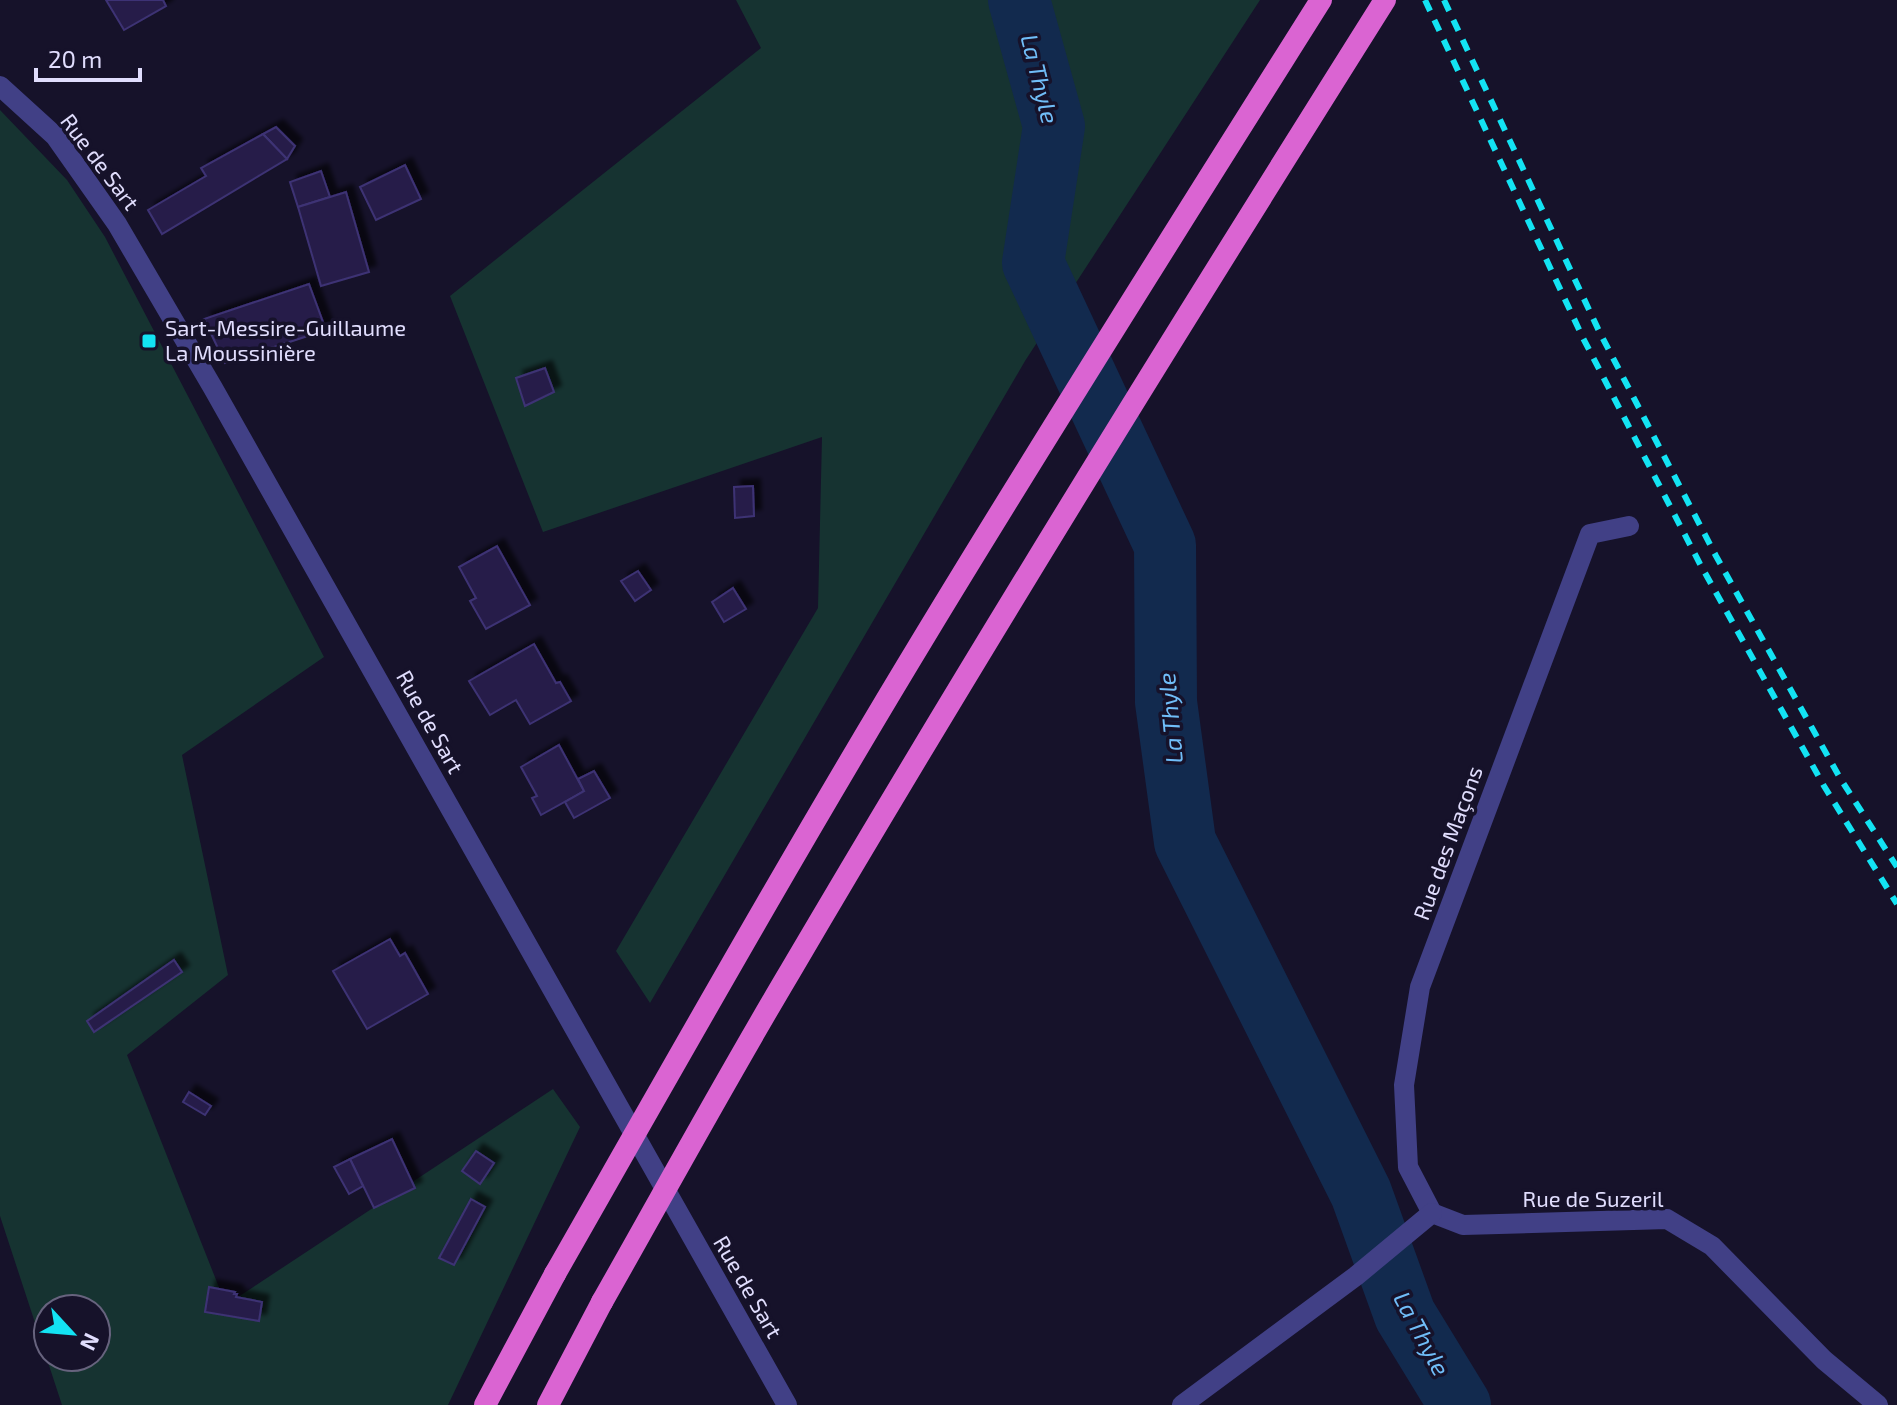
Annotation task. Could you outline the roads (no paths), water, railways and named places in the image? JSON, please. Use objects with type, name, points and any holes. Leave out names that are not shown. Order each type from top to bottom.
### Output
[{"type":"highway","points":[[485,1405],[555,1274],[742,945],[926,634],[1321,0]]},
{"type":"highway","points":[[548,1405],[602,1302],[788,974],[972,665],[1385,0]]},
{"type":"street","name":"Rue de Sart","points":[[0,86],[55,136],[117,224],[266,481],[787,1405]]},
{"type":"street","name":"Rue des Maçons","points":[[1432,1213],[1408,1167],[1407,1154],[1404,1085],[1420,987],[1590,534],[1629,526]]},
{"type":"street","points":[[1182,1405],[1356,1276],[1432,1213]]},
{"type":"street","name":"Rue de Suzeril","points":[[1432,1213],[1463,1225],[1667,1219],[1712,1246],[1824,1360],[1878,1405]]},
{"type":"waterway","name":"La Thyle","points":[[1019,0],[1054,126],[1033,263],[1165,545],[1166,702],[1185,842],[1361,1193],[1405,1315],[1460,1405]]},
{"type":"railway","points":[[1425,0],[1583,338],[1700,564],[1824,786],[1897,904]]},
{"type":"railway","points":[[1444,0],[1599,331],[1716,556],[1840,778],[1897,867]]},
{"type":"place","name":"Sart-Messire-Guillaume La Moussinière","points":[[149,341]]}]
